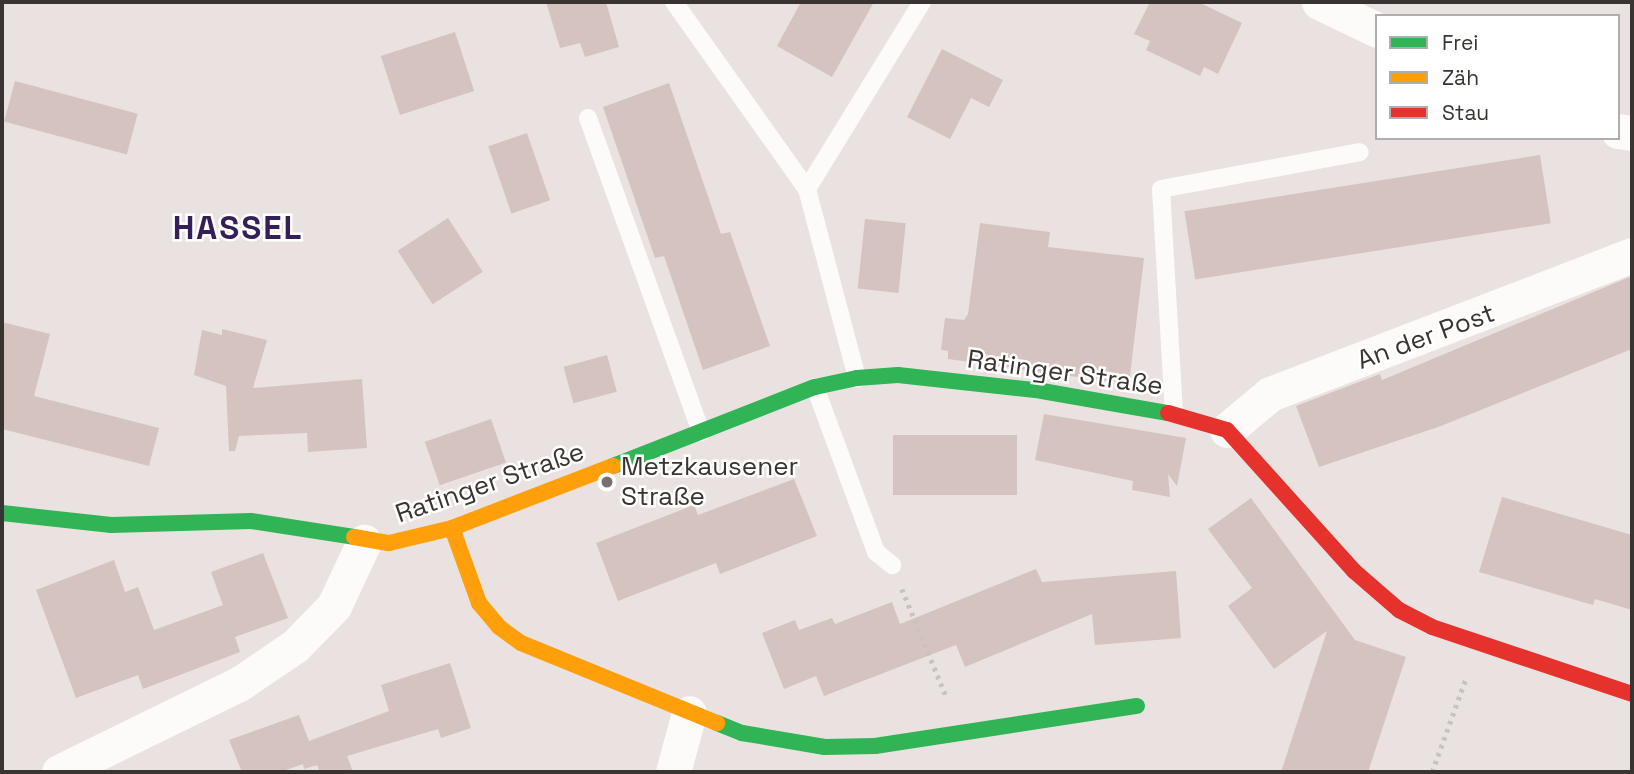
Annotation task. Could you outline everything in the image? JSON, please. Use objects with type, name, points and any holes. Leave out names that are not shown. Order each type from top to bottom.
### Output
[{"type":"street","points":[[1318,2],[1375,29]]},
{"type":"street","name":"An der Post","points":[[1227,430],[1270,394],[1632,256]]},
{"type":"street","name":"Ratinger Straße","points":[[2,513],[111,525],[251,521],[364,542],[399,541],[452,528],[815,387],[857,378],[898,375],[1042,391],[1204,419],[1227,430]]},
{"type":"street","points":[[1227,430],[1354,571],[1399,610],[1478,644],[1632,694]]},
{"type":"street","points":[[452,528],[479,603],[499,627],[522,643],[742,733],[825,747],[962,734],[1137,706]]},
{"type":"street","points":[[59,772],[239,684],[295,646],[334,606],[364,542]]},
{"type":"street","points":[[673,772],[688,713]]},
{"type":"lane","points":[[674,2],[807,189],[857,378]]},
{"type":"lane","points":[[807,189],[922,2]]},
{"type":"lane","points":[[588,118],[701,432]]},
{"type":"lane","points":[[1174,414],[1161,189],[1360,152]]},
{"type":"lane","points":[[815,387],[876,552],[892,565]]},
{"type":"path","points":[[892,565],[962,734]]},
{"type":"path","points":[[1432,772],[1478,644]]},
{"type":"building","points":[[546,2],[606,2],[619,47],[585,57],[580,43],[560,48]]},
{"type":"building","points":[[801,2],[874,2],[832,77],[777,46]]},
{"type":"building","points":[[1150,2],[1198,2],[1242,23],[1218,74],[1204,67],[1200,76],[1146,50],[1150,41],[1134,34]]},
{"type":"building","points":[[455,32],[474,91],[400,115],[381,56]]},
{"type":"building","points":[[942,49],[1003,80],[989,107],[971,98],[950,139],[907,117]]},
{"type":"building","points":[[15,81],[138,114],[127,154],[4,122]]},
{"type":"building","points":[[669,83],[721,234],[730,232],[770,346],[703,370],[664,256],[655,258],[603,107]]},
{"type":"building","points":[[527,133],[550,200],[511,213],[488,146]]},
{"type":"building","points":[[1540,155],[1551,223],[1195,279],[1184,211]]},
{"type":"building","points":[[448,218],[483,272],[433,304],[398,251]]},
{"type":"building","points":[[865,219],[906,223],[898,293],[858,289]]},
{"type":"building","points":[[980,223],[1050,232],[1048,247],[1144,258],[1129,384],[948,359],[948,351],[941,350],[945,318],[964,320],[968,314]]},
{"type":"building","points":[[1632,276],[1632,349],[1441,426],[1319,467],[1296,406],[1380,374],[1382,380]]},
{"type":"building","points":[[2,322],[50,334],[34,396],[159,428],[149,466],[2,429]]},
{"type":"building","points":[[222,329],[267,340],[253,388],[362,379],[367,448],[308,452],[307,433],[239,436],[235,451],[229,451],[226,386],[194,375],[202,330],[222,335]]},
{"type":"building","points":[[607,355],[617,392],[573,403],[564,367]]},
{"type":"building","points":[[1044,414],[1186,438],[1177,486],[1168,474],[1170,497],[1132,490],[1133,481],[1035,460]]},
{"type":"building","points":[[491,419],[506,462],[440,485],[425,442]]},
{"type":"building","points":[[893,435],[1017,435],[1017,495],[893,495]]},
{"type":"building","points":[[794,479],[817,536],[720,574],[716,563],[618,601],[596,543],[694,505],[698,515]]},
{"type":"building","points":[[1502,497],[1632,535],[1632,610],[1595,599],[1593,605],[1479,572]]},
{"type":"building","points":[[1251,498],[1355,640],[1406,657],[1368,772],[1281,772],[1327,631],[1274,669],[1228,606],[1252,588],[1208,529]]},
{"type":"building","points":[[263,553],[288,618],[235,637],[240,652],[143,689],[138,675],[76,698],[36,590],[114,560],[125,592],[138,587],[154,630],[223,605],[211,572]]},
{"type":"building","points":[[1036,569],[1042,582],[1176,571],[1181,638],[1095,645],[1092,614],[965,667],[956,645],[824,696],[816,676],[784,689],[762,633],[795,620],[799,630],[832,618],[835,624],[892,602],[900,624]]},
{"type":"building","points":[[450,663],[471,728],[441,738],[438,729],[347,756],[353,772],[320,772],[317,765],[304,769],[303,764],[280,772],[242,772],[229,740],[299,715],[309,741],[389,711],[381,685]]},
{"type":"traffic: fast","points":[[613,466],[815,387],[857,378],[898,375],[1042,391],[1168,413]]},
{"type":"traffic: fast","points":[[2,513],[111,525],[251,521],[354,537]]},
{"type":"traffic: fast","points":[[717,723],[742,733],[825,747],[875,746],[1137,706]]},
{"type":"traffic: slow","points":[[354,537],[389,543],[452,528],[613,466]]},
{"type":"traffic: slow","points":[[452,528],[479,603],[499,627],[521,643],[717,723]]},
{"type":"traffic: jam","points":[[1168,413],[1227,430],[1354,571],[1399,610],[1432,627],[1632,694]]},
{"type":"place","name":"Metzkausener Straße","points":[[607,482]]},
{"type":"district","name":"HASSEL","points":[[238,229]]}]
